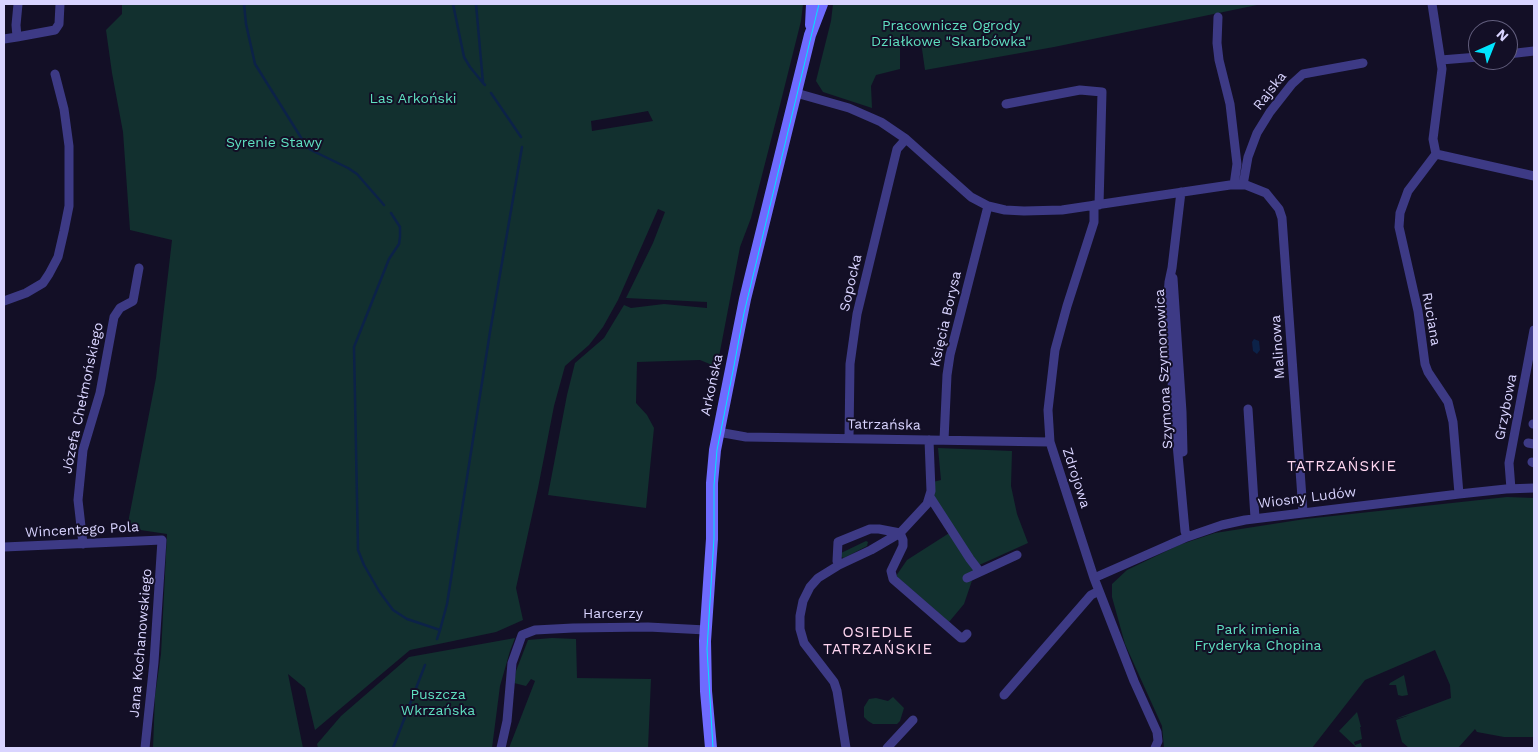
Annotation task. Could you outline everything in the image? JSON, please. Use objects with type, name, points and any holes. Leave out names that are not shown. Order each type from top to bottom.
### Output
[{"type":"street","points":[[17,37],[18,4]]},
{"type":"street","points":[[4,39],[55,30],[59,24],[60,4]]},
{"type":"street","name":"Arkońska","points":[[810,35],[812,4]]},
{"type":"street","name":"Arkońska","points":[[711,748],[706,691],[706,630],[712,540],[712,471],[742,311],[810,35],[822,4]]},
{"type":"street","points":[[1432,4],[1442,76],[1434,138],[1436,154],[1534,176]]},
{"type":"street","name":"Rajska","points":[[1218,17],[1217,43],[1219,60],[1230,104],[1239,185]]},
{"type":"street","points":[[1518,53],[1534,51]]},
{"type":"street","points":[[1441,60],[1468,58]]},
{"type":"street","name":"Rajska","points":[[1239,185],[1257,133],[1270,112],[1292,84],[1303,74],[1362,63]]},
{"type":"street","points":[[4,302],[26,294],[43,283],[58,257],[64,232],[69,206],[69,146],[64,108],[55,74]]},
{"type":"street","name":"Zdrojowa","points":[[1006,104],[1080,90],[1102,92],[1097,205],[1094,222],[1055,350],[1048,410],[1050,442],[1094,578],[1130,673],[1157,732],[1158,741],[1156,748]]},
{"type":"street","points":[[796,92],[832,102],[882,122],[906,139],[963,190],[988,206],[1005,210],[1062,210],[1239,185]]},
{"type":"street","name":"Sopocka","points":[[849,438],[850,364],[857,314],[897,149],[906,139]]},
{"type":"street","name":"Ruciana","points":[[1436,154],[1408,191],[1400,213],[1399,226],[1418,311],[1425,364],[1428,372],[1448,402],[1453,422],[1459,494]]},
{"type":"street","name":"Malinowa","points":[[1239,185],[1259,190],[1273,200],[1282,218],[1303,512]]},
{"type":"street","name":"Szymona Szymonowica","points":[[1181,192],[1172,268],[1182,412],[1183,452],[1179,469],[1187,537]]},
{"type":"street","name":"Księcia Borysa","points":[[944,440],[946,389],[950,355],[988,206]]},
{"type":"street","name":"Józefa Chełmońskiego","points":[[82,544],[78,500],[83,450],[99,398],[114,317],[120,308],[133,301],[139,268]]},
{"type":"street","name":"Grzybowa","points":[[1511,489],[1509,463],[1534,330]]},
{"type":"street","points":[[1248,409],[1255,518]]},
{"type":"street","name":"Tatrzańska","points":[[718,432],[746,437],[1050,442]]},
{"type":"street","points":[[846,748],[838,691],[831,676],[804,643],[800,622],[803,601],[810,586],[818,578],[900,533],[927,504],[930,498],[929,440]]},
{"type":"street","name":"Wiosny Ludów","points":[[1094,578],[1187,537],[1222,525],[1255,518],[1459,494],[1534,488]]},
{"type":"street","points":[[930,498],[980,572]]},
{"type":"street","points":[[839,565],[837,561],[838,542],[870,529],[900,533]]},
{"type":"street","points":[[900,533],[903,546],[892,571],[893,579],[961,638],[967,634]]},
{"type":"street","name":"Wincentego Pola","points":[[4,547],[162,540]]},
{"type":"street","name":"Jana Kochanowskiego","points":[[145,748],[154,662],[162,540]]},
{"type":"street","points":[[967,578],[1017,555]]},
{"type":"street","points":[[1004,695],[1091,595],[1099,591]]},
{"type":"street","name":"Harcerzy","points":[[501,748],[507,721],[512,663],[522,634],[535,630],[573,628],[648,627],[706,630]]},
{"type":"street","points":[[887,748],[913,720]]},
{"type":"green space","points":[[122,4],[803,4],[801,21],[751,218],[740,247],[717,367],[700,360],[637,362],[636,403],[647,415],[654,428],[646,508],[548,495],[575,363],[604,338],[624,305],[631,308],[664,304],[707,308],[707,302],[626,298],[653,243],[665,212],[658,209],[618,300],[603,327],[589,345],[565,366],[554,406],[516,588],[523,620],[496,632],[410,650],[315,730],[305,688],[288,674],[303,748],[153,748],[155,696],[161,654],[167,534],[127,528],[156,378],[172,240],[130,230],[123,132],[106,30],[122,14]],"holes":[[[648,111],[653,121],[592,131],[591,121]]]},
{"type":"green space","name":"Pracownicze Ogrody Działkowe \"Skarbówka\"","points":[[833,4],[1262,4],[1054,47],[925,70],[921,42],[900,42],[900,69],[876,75],[871,86],[872,108],[823,92],[816,81],[831,21]]},
{"type":"green space","points":[[938,448],[1012,451],[1011,486],[1017,514],[1028,543],[977,566],[964,604],[949,622],[896,576],[907,560],[954,530],[933,496],[933,482],[941,480]]},
{"type":"green space","name":"Park imienia Fryderyka Chopina","points":[[1507,497],[1534,498],[1534,737],[1504,737],[1477,732],[1475,729],[1458,748],[1409,748],[1402,742],[1396,720],[1410,715],[1395,719],[1451,698],[1450,685],[1435,650],[1365,680],[1312,748],[1164,748],[1162,726],[1125,644],[1112,597],[1112,584],[1127,570],[1179,545],[1215,533],[1305,519]]},
{"type":"green space","points":[[866,541],[868,542],[867,546],[844,558],[841,557],[841,553]]},
{"type":"green space","name":"Puszcza Wkrzańska","points":[[515,638],[500,686],[492,748],[318,748],[317,744],[341,716],[409,657]]},
{"type":"green space","points":[[576,639],[577,678],[651,679],[648,748],[509,748],[535,681],[531,679],[526,686],[514,683],[516,671],[528,640]]},
{"type":"green space","points":[[1404,675],[1408,695],[1402,696],[1398,695],[1396,685],[1389,685]]},
{"type":"green space","points":[[893,697],[904,708],[900,721],[897,724],[873,724],[864,717],[864,707],[869,699],[876,698],[888,701]]},
{"type":"green space","points":[[1357,712],[1362,739],[1354,742],[1355,745],[1361,743],[1362,748],[1357,748],[1339,731]]},
{"type":"water","points":[[1254,339],[1259,341],[1260,350],[1257,354],[1253,351],[1252,342]]},
{"type":"waterway","points":[[244,4],[246,24],[255,64],[305,144],[311,150],[357,174],[384,205]]},
{"type":"waterway","points":[[453,4],[464,57],[483,83]]},
{"type":"waterway","points":[[476,4],[483,83],[485,85]]},
{"type":"waterway","points":[[491,93],[521,137]]},
{"type":"waterway","points":[[440,630],[447,604],[490,332],[522,147]]},
{"type":"waterway","points":[[391,213],[400,227],[399,244],[389,259],[354,347],[358,550],[379,591],[393,610],[407,619],[440,630],[437,639]]},
{"type":"waterway","points":[[393,748],[425,665]]},
{"type":"tram line","points":[[713,748],[707,649],[717,450],[744,313],[819,4]]},
{"type":"district","name":"TATRZAŃSKIE","points":[[1342,467]]},
{"type":"district","name":"OSIEDLE TATRZAŃSKIE","points":[[878,642]]},
{"type":"park label","name":"Las Arkoński","points":[[413,99]]},
{"type":"park label","name":"Syrenie Stawy","points":[[274,143]]}]
